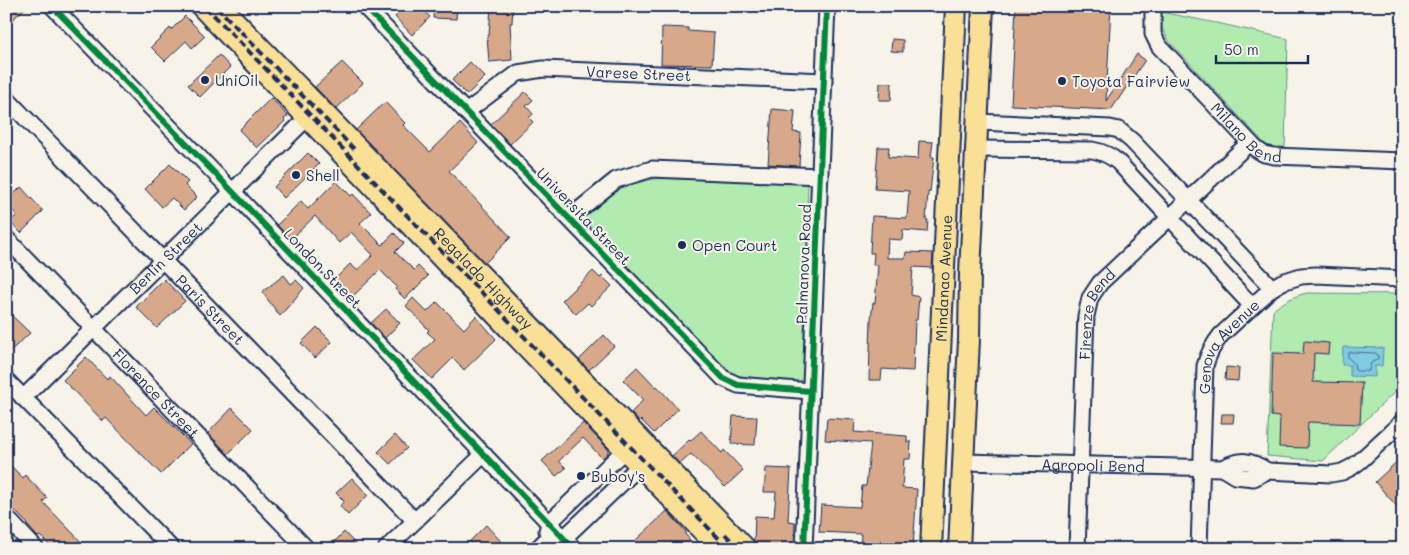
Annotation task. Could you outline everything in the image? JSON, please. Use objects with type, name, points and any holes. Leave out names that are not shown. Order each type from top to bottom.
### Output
[{"type":"main road","name":"Mindanao Avenue","points":[[930,549],[956,6]]},
{"type":"main road","name":"Mindanao Avenue","points":[[959,549],[983,6]]},
{"type":"main road","name":"Regalado Highway","points":[[209,7],[307,118],[646,459],[746,549]]},
{"type":"main road","name":"Regalado Highway","points":[[209,7],[631,444]]},
{"type":"main road","name":"Regalado Highway","points":[[646,459],[720,549]]},
{"type":"street","name":"London Street","points":[[52,6],[232,191],[569,544]]},
{"type":"street","name":"Palmanova Road","points":[[804,549],[827,6]]},
{"type":"street","name":"Milano Bend","points":[[1153,6],[1153,34],[1159,46],[1256,150],[1274,156],[1403,161]]},
{"type":"street","name":"Universita Street","points":[[368,8],[723,378],[738,385],[810,391]]},
{"type":"street","name":"Varese Street","points":[[466,112],[518,73],[543,69],[824,80]]},
{"type":"street","name":"Paris Street","points":[[6,98],[415,521]]},
{"type":"street","name":"Berlin Street","points":[[23,398],[307,118]]},
{"type":"street","points":[[978,122],[1119,130],[1132,141],[1272,288]]},
{"type":"street","name":"Firenze Bend","points":[[1077,549],[1086,316],[1090,298],[1100,283],[1249,143]]},
{"type":"street","points":[[977,149],[1100,152],[1110,155],[1252,306]]},
{"type":"street","points":[[569,218],[616,180],[652,169],[820,176]]},
{"type":"street","name":"Florence Street","points":[[6,238],[307,549]]},
{"type":"street","name":"Genova Avenue","points":[[1199,549],[1205,366],[1208,354],[1221,335],[1272,288],[1292,278],[1316,275],[1403,279]]},
{"type":"street","points":[[6,380],[172,549]]},
{"type":"street","name":"Agropoli Bend","points":[[963,462],[1222,468],[1236,462],[1255,463],[1267,471],[1331,474],[1342,472],[1352,467],[1403,421]]},
{"type":"street","points":[[631,444],[549,522],[541,546],[569,544],[646,459]]},
{"type":"street","points":[[386,549],[484,454]]},
{"type":"street","points":[[610,464],[625,480]]},
{"type":"street","points":[[6,518],[36,549]]},
{"type":"green space","points":[[1161,12],[1288,39],[1285,148],[1271,148],[1265,144],[1169,41],[1162,28]]},
{"type":"green space","points":[[660,178],[808,184],[803,385],[726,374],[579,216],[620,185]]},
{"type":"green space","points":[[1307,293],[1403,294],[1403,384],[1323,461],[1267,456],[1273,310],[1297,296]]},
{"type":"water","points":[[1343,347],[1383,348],[1382,366],[1375,366],[1375,377],[1350,376],[1350,365],[1342,365]]},
{"type":"building","points":[[10,6],[27,6],[6,26],[6,10]]},
{"type":"building","points":[[406,6],[419,6],[430,17],[412,35],[395,17]]},
{"type":"building","points":[[434,6],[457,6],[456,19],[433,18]]},
{"type":"building","points":[[491,6],[513,6],[512,23],[510,23],[512,60],[489,62],[487,36],[489,36]]},
{"type":"building","name":"Toyota Fairview","points":[[1016,6],[1111,6],[1106,101],[1137,54],[1145,60],[1111,110],[1011,105]]},
{"type":"building","points":[[185,16],[205,36],[192,48],[186,41],[165,61],[151,47]]},
{"type":"building","points":[[662,27],[688,28],[688,31],[714,33],[712,65],[661,64]]},
{"type":"building","points":[[892,39],[903,40],[903,52],[891,51]]},
{"type":"building","name":"UniOil","points":[[219,55],[230,67],[200,97],[188,85]]},
{"type":"building","points":[[342,62],[363,83],[336,109],[315,87]]},
{"type":"building","points":[[470,62],[485,77],[467,95],[452,80]]},
{"type":"building","points":[[880,83],[892,83],[891,100],[879,100]]},
{"type":"building","points":[[525,92],[533,100],[526,106],[533,114],[529,118],[533,122],[510,144],[491,124]]},
{"type":"building","points":[[271,98],[288,116],[257,148],[239,130]]},
{"type":"building","points":[[385,102],[405,123],[403,125],[430,152],[460,123],[478,143],[449,171],[511,237],[485,263],[356,130]]},
{"type":"building","points":[[772,109],[795,111],[793,132],[801,133],[799,166],[768,164]]},
{"type":"building","points":[[919,141],[933,142],[931,157],[934,157],[930,192],[928,192],[927,232],[903,230],[902,240],[888,239],[887,258],[905,258],[906,252],[933,253],[932,268],[913,267],[911,295],[919,297],[917,320],[915,320],[913,371],[882,369],[881,380],[869,380],[871,319],[873,303],[875,303],[878,265],[873,265],[874,253],[870,253],[872,216],[907,218],[909,191],[875,189],[878,147],[889,147],[888,157],[918,159]]},
{"type":"building","name":"Shell","points":[[308,153],[319,164],[284,198],[274,187]]},
{"type":"building","points":[[170,164],[188,182],[185,185],[197,197],[184,210],[172,198],[162,207],[145,189]]},
{"type":"building","points":[[336,181],[351,196],[353,194],[371,213],[360,223],[382,245],[394,233],[404,243],[395,252],[414,270],[418,266],[428,276],[405,299],[395,289],[397,287],[380,270],[349,300],[332,282],[350,264],[357,270],[373,255],[351,232],[339,243],[315,216],[291,239],[277,225],[301,201],[308,209]]},
{"type":"building","points":[[21,187],[43,211],[21,233],[10,222],[17,215],[6,202]]},
{"type":"building","points":[[593,271],[600,278],[602,276],[612,286],[591,306],[588,303],[576,314],[562,300]]},
{"type":"building","points":[[284,275],[291,284],[296,280],[304,288],[280,316],[262,292]]},
{"type":"building","points":[[164,279],[185,301],[157,328],[136,307]]},
{"type":"building","points":[[413,298],[427,312],[437,302],[464,329],[476,316],[496,339],[464,370],[453,358],[432,379],[413,360],[435,339],[406,306]]},
{"type":"building","points":[[386,309],[400,323],[385,338],[371,323]]},
{"type":"building","points":[[6,310],[30,333],[6,355]]},
{"type":"building","points":[[317,327],[332,342],[315,358],[301,343]]},
{"type":"building","points":[[604,335],[614,346],[589,370],[579,360]]},
{"type":"building","points":[[1304,341],[1329,343],[1328,354],[1314,353],[1313,382],[1362,383],[1360,424],[1308,422],[1307,448],[1279,447],[1280,417],[1271,416],[1273,353],[1303,354]]},
{"type":"building","points":[[86,357],[107,379],[110,376],[146,415],[154,407],[191,444],[161,474],[106,418],[103,421],[63,380]]},
{"type":"building","points":[[637,367],[678,409],[654,433],[641,420],[639,422],[631,413],[643,400],[623,380]]},
{"type":"building","points":[[1226,367],[1239,368],[1238,381],[1225,380]]},
{"type":"building","points":[[232,408],[253,429],[228,454],[208,433]]},
{"type":"building","points":[[1222,414],[1234,414],[1233,423],[1221,423]]},
{"type":"building","points":[[733,416],[757,417],[755,445],[731,444]]},
{"type":"building","points":[[827,418],[855,420],[854,432],[907,436],[907,442],[911,442],[910,459],[904,459],[902,488],[917,489],[913,549],[860,549],[861,534],[819,532],[821,505],[860,507],[862,486],[866,486],[871,443],[825,440]]},
{"type":"building","points":[[583,423],[608,449],[608,453],[602,458],[583,438],[559,461],[566,468],[556,476],[542,461]]},
{"type":"building","points":[[701,431],[722,453],[724,450],[743,470],[725,487],[691,454],[680,464],[672,456]]},
{"type":"building","points":[[395,435],[407,448],[390,464],[378,452]]},
{"type":"building","points":[[1403,456],[1403,513],[1375,482]]},
{"type":"building","points":[[6,461],[23,478],[25,475],[47,498],[43,502],[88,549],[53,549],[40,536],[38,537],[6,502]]},
{"type":"building","points":[[766,468],[791,469],[788,521],[795,522],[794,549],[758,549],[754,541],[755,516],[774,517],[776,492],[764,492]]},
{"type":"building","points":[[352,478],[368,495],[348,515],[340,506],[344,501],[336,493]]},
{"type":"building","points":[[667,511],[698,549],[678,549],[674,544],[669,549],[644,549],[636,540]]},
{"type":"building","points":[[486,525],[508,549],[476,549],[469,542]]},
{"type":"building","points":[[344,532],[360,549],[327,549]]},
{"type":"railway","points":[[205,6],[729,549]]},
{"type":"railway","points":[[216,6],[354,149]]},
{"type":"railway","points":[[725,534],[739,549]]},
{"type":"cycle path","points":[[52,6],[232,191],[574,549]]},
{"type":"cycle path","points":[[364,6],[723,378],[738,385],[810,391]]},
{"type":"cycle path","points":[[804,549],[827,6]]},
{"type":"place","name":"UniOil","points":[[205,80]]},
{"type":"place","name":"Toyota Fairview","points":[[1062,81]]},
{"type":"place","name":"Shell","points":[[296,175]]},
{"type":"place","name":"Open Court","points":[[682,245]]},
{"type":"place","name":"Buboy's","points":[[581,476]]}]
